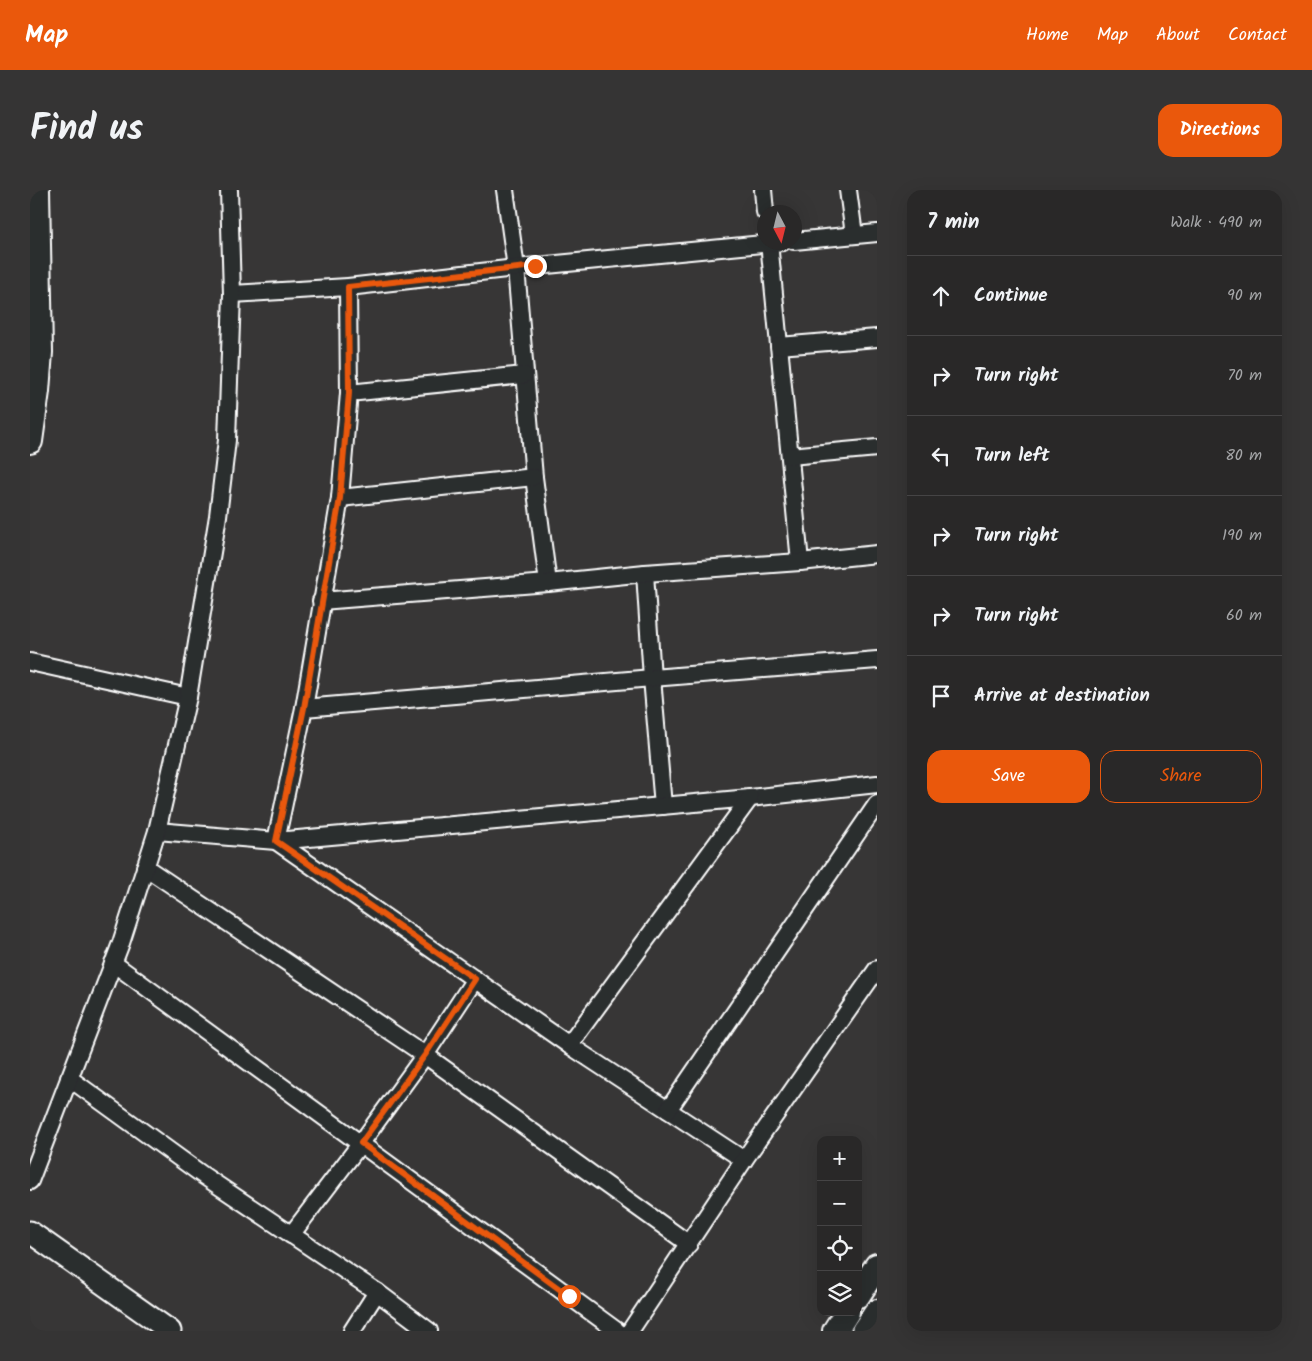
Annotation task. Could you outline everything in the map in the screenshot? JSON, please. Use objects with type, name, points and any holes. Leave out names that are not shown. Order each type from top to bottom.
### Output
[{"type":"main road","points":[[30,441],[37,390],[35,352],[37,190]]},
{"type":"main road","points":[[862,1289],[877,1266]]},
{"type":"main road","points":[[864,1331],[877,1312]]},
{"type":"main road","points":[[835,1331],[844,1316]]},
{"type":"street","points":[[30,1181],[121,943],[156,831],[188,697],[218,516],[227,440],[232,294],[229,190]]},
{"type":"street","points":[[504,190],[516,268],[534,477],[548,583]]},
{"type":"street","points":[[763,190],[764,205]]},
{"type":"street","points":[[848,190],[854,235]]},
{"type":"street","points":[[802,240],[877,233]]},
{"type":"street","points":[[232,294],[348,287],[516,268],[757,245]]},
{"type":"street","points":[[774,250],[779,346],[800,562]]},
{"type":"street","points":[[276,841],[304,708],[340,498],[349,393],[348,287]]},
{"type":"street","points":[[779,346],[877,338]]},
{"type":"street","points":[[349,393],[524,375]]},
{"type":"street","points":[[790,456],[877,448]]},
{"type":"street","points":[[340,498],[534,477]]},
{"type":"street","points":[[321,601],[877,554]]},
{"type":"street","points":[[645,574],[652,678],[664,806]]},
{"type":"street","points":[[304,708],[877,660]]},
{"type":"street","points":[[30,662],[188,697]]},
{"type":"street","points":[[156,831],[276,841],[750,798],[877,784]]},
{"type":"street","points":[[569,1045],[750,798]]},
{"type":"street","points":[[668,1110],[877,804]]},
{"type":"street","points":[[276,841],[569,1045],[744,1160]]},
{"type":"street","points":[[145,866],[425,1055],[688,1244]]},
{"type":"street","points":[[113,964],[617,1331]]},
{"type":"street","points":[[630,1331],[744,1160],[877,969]]},
{"type":"street","points":[[291,1235],[425,1055],[475,979]]},
{"type":"street","points":[[69,1078],[204,1176],[377,1292],[429,1331]]},
{"type":"street","points":[[30,1232],[170,1331]]},
{"type":"street","points":[[352,1331],[377,1292]]},
{"type":"route","points":[[535,266],[348,287],[349,393],[340,498],[304,708],[276,841],[475,979],[425,1055],[361,1143],[569,1296]]}]
